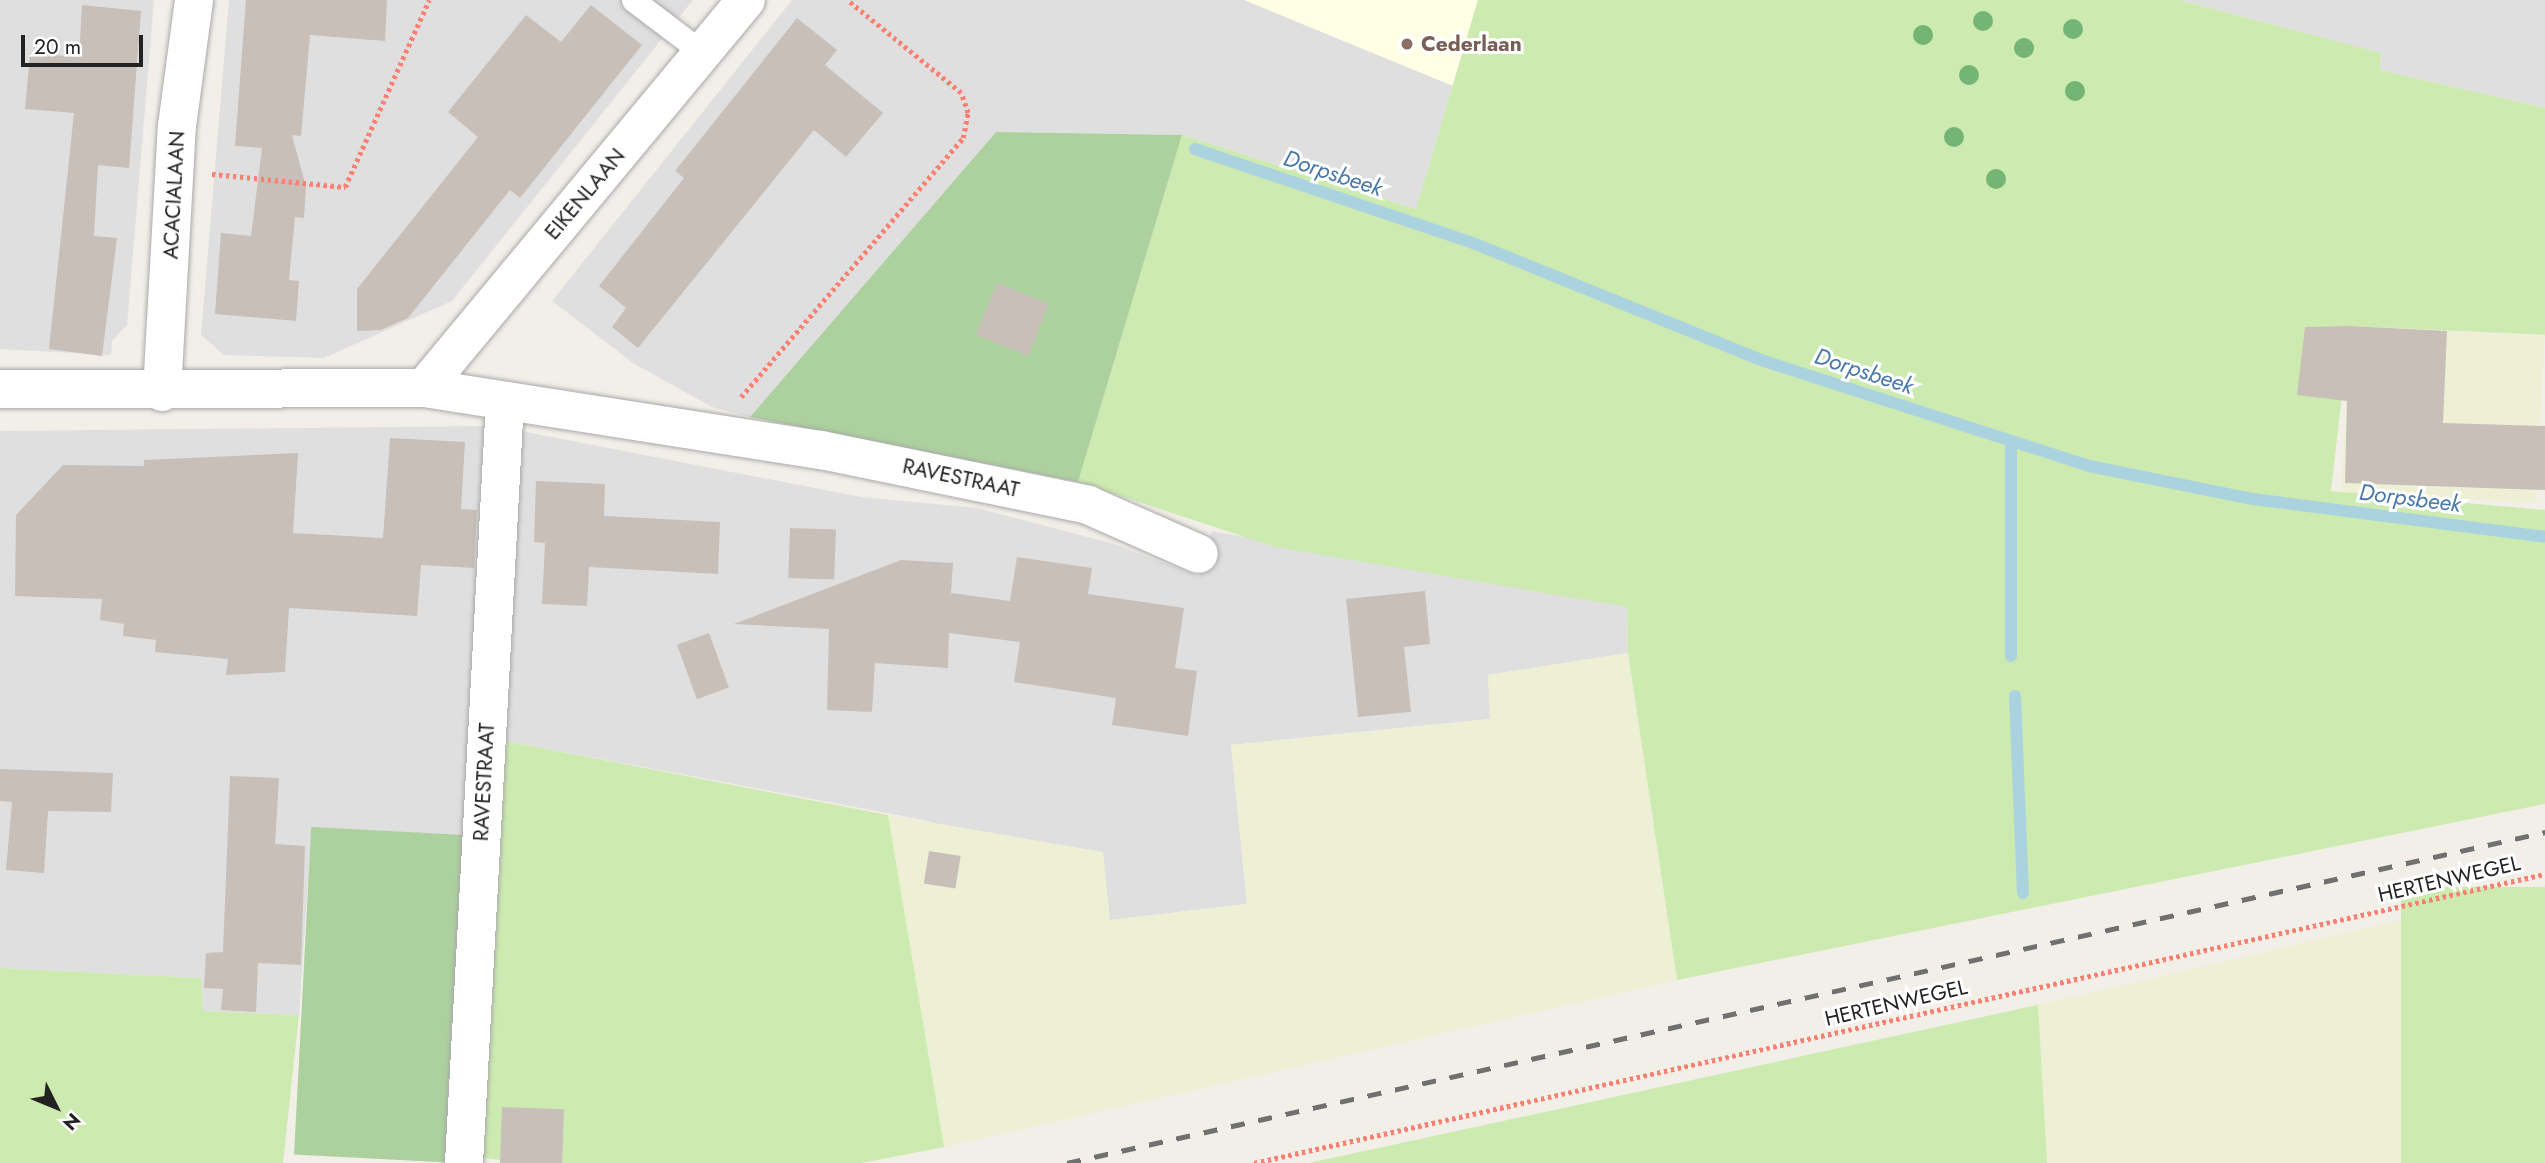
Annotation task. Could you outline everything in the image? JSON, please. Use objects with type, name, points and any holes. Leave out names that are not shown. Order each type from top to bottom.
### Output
[{"type":"street","name":"ACACIALAAN","points":[[162,391],[176,170],[194,0]]},
{"type":"street","name":"EIKENLAAN","points":[[424,388],[746,0]]},
{"type":"street","name":"RAVESTRAAT","points":[[0,389],[162,391],[424,388],[710,432],[1088,505],[1199,554]]},
{"type":"street","name":"RAVESTRAAT","points":[[464,1163],[505,401]]},
{"type":"lane","points":[[633,0],[702,53]]},
{"type":"path","points":[[176,170],[345,187],[429,0]]},
{"type":"path","points":[[710,432],[963,138],[968,113],[961,93],[847,0]]},
{"type":"path","name":"HERTENWEGEL","points":[[1254,1163],[2545,874]]},
{"type":"shaded area","points":[[0,0],[154,0],[127,325],[112,341],[111,355],[0,349]]},
{"type":"shaded area","points":[[229,0],[693,0],[452,301],[324,358],[224,355],[201,335]]},
{"type":"shaded area","points":[[792,0],[1478,0],[1416,209],[1182,135],[996,132],[750,417],[712,407],[633,363],[552,301]]},
{"type":"shaded area","name":"Cederlaan","points":[[1244,0],[1478,0],[1453,86]]},
{"type":"shaded area","points":[[2179,0],[2545,0],[2545,108],[2380,70],[2381,53]]},
{"type":"shaded area","points":[[2350,326],[2545,336],[2536,503],[2341,493]]},
{"type":"shaded area","points":[[484,426],[465,835],[311,837],[299,1015],[203,1011],[200,978],[0,968],[0,431]]},
{"type":"shaded area","points":[[516,430],[861,497],[977,508],[1114,544],[1199,576],[1212,531],[1627,607],[1628,653],[1488,675],[1491,719],[1231,745],[1247,904],[1110,920],[929,821],[500,740]]},
{"type":"shaded area","points":[[1628,653],[1677,980],[944,1147],[888,815],[1103,852],[1110,920],[1247,904],[1231,745],[1490,719],[1488,675]]},
{"type":"shaded area","points":[[2405,919],[2408,1163],[2047,1163],[2038,1005]]},
{"type":"green space","points":[[1478,0],[2179,0],[2381,53],[2380,70],[2545,108],[2545,335],[2350,326],[2331,491],[2545,510],[2545,804],[1677,980],[1628,653],[1627,607],[1275,547],[1078,482],[1182,135],[1416,209]]},
{"type":"green space","points":[[996,132],[1182,135],[1078,482],[750,417]]},
{"type":"green space","points":[[500,740],[888,815],[944,1147],[862,1163],[536,1163],[448,1155]]},
{"type":"green space","points":[[311,827],[465,835],[448,1163],[294,1154]]},
{"type":"green space","points":[[2401,887],[2545,887],[2545,1163],[2401,1163]]},
{"type":"green space","points":[[0,968],[201,978],[203,1011],[299,1015],[283,1163],[0,1163]]},
{"type":"green space","points":[[2038,1005],[2047,1163],[1309,1163]]},
{"type":"building","points":[[246,0],[387,0],[385,41],[310,35],[301,136],[292,135],[306,187],[304,218],[295,217],[289,280],[299,281],[296,321],[215,314],[221,233],[251,236],[262,148],[235,146]]},
{"type":"building","points":[[82,5],[141,11],[129,168],[98,165],[94,236],[117,238],[102,356],[49,349],[74,113],[25,109],[30,53],[79,57]]},
{"type":"building","points":[[591,5],[642,45],[520,198],[510,190],[408,318],[381,330],[357,331],[357,289],[478,137],[448,112],[526,15],[561,42]]},
{"type":"building","points":[[797,18],[837,50],[825,65],[883,113],[846,157],[814,130],[638,348],[612,327],[626,308],[599,286],[684,178],[675,171]]},
{"type":"building","points":[[997,283],[1049,304],[1028,356],[976,335]]},
{"type":"building","points":[[2350,326],[2447,331],[2443,423],[2545,426],[2545,490],[2345,483],[2347,401],[2297,395],[2305,327]]},
{"type":"building","points":[[390,438],[465,442],[461,509],[477,510],[474,568],[421,565],[417,616],[289,608],[285,672],[226,675],[228,659],[155,652],[156,640],[123,636],[124,624],[100,620],[102,599],[15,596],[16,515],[63,465],[144,466],[144,460],[298,453],[293,533],[383,538]]},
{"type":"building","points":[[536,481],[605,484],[604,516],[720,522],[718,574],[589,567],[587,606],[542,604],[545,543],[534,542]]},
{"type":"building","points":[[790,528],[836,530],[834,580],[788,578]]},
{"type":"building","points":[[1017,557],[1092,568],[1088,594],[1184,608],[1175,668],[1197,671],[1188,736],[1112,725],[1116,698],[1014,682],[1020,642],[949,633],[948,668],[875,663],[872,712],[827,710],[829,629],[734,624],[901,560],[953,563],[951,593],[1010,601]]},
{"type":"building","points":[[1425,591],[1430,644],[1404,647],[1411,712],[1358,717],[1346,599]]},
{"type":"building","points":[[709,633],[729,688],[697,699],[677,645]]},
{"type":"building","points":[[0,769],[113,773],[111,812],[48,811],[44,873],[6,870],[12,802],[0,801]]},
{"type":"building","points":[[230,776],[279,778],[275,844],[305,846],[301,965],[258,963],[256,1012],[221,1010],[223,989],[204,988],[206,953],[223,952]]},
{"type":"building","points":[[929,851],[961,856],[955,889],[924,884]]},
{"type":"building","points":[[502,1107],[564,1109],[562,1163],[500,1163]]},
{"type":"waterway","name":"Dorpsbeek","points":[[1195,149],[1473,243],[1764,361],[2089,466],[2253,499],[2545,537]]},
{"type":"waterway","points":[[2011,441],[2011,656]]},
{"type":"waterway","points":[[2015,696],[2023,893]]},
{"type":"railway","points":[[1067,1163],[2545,832]]},
{"type":"place","name":"Cederlaan","points":[[1407,44]]}]
